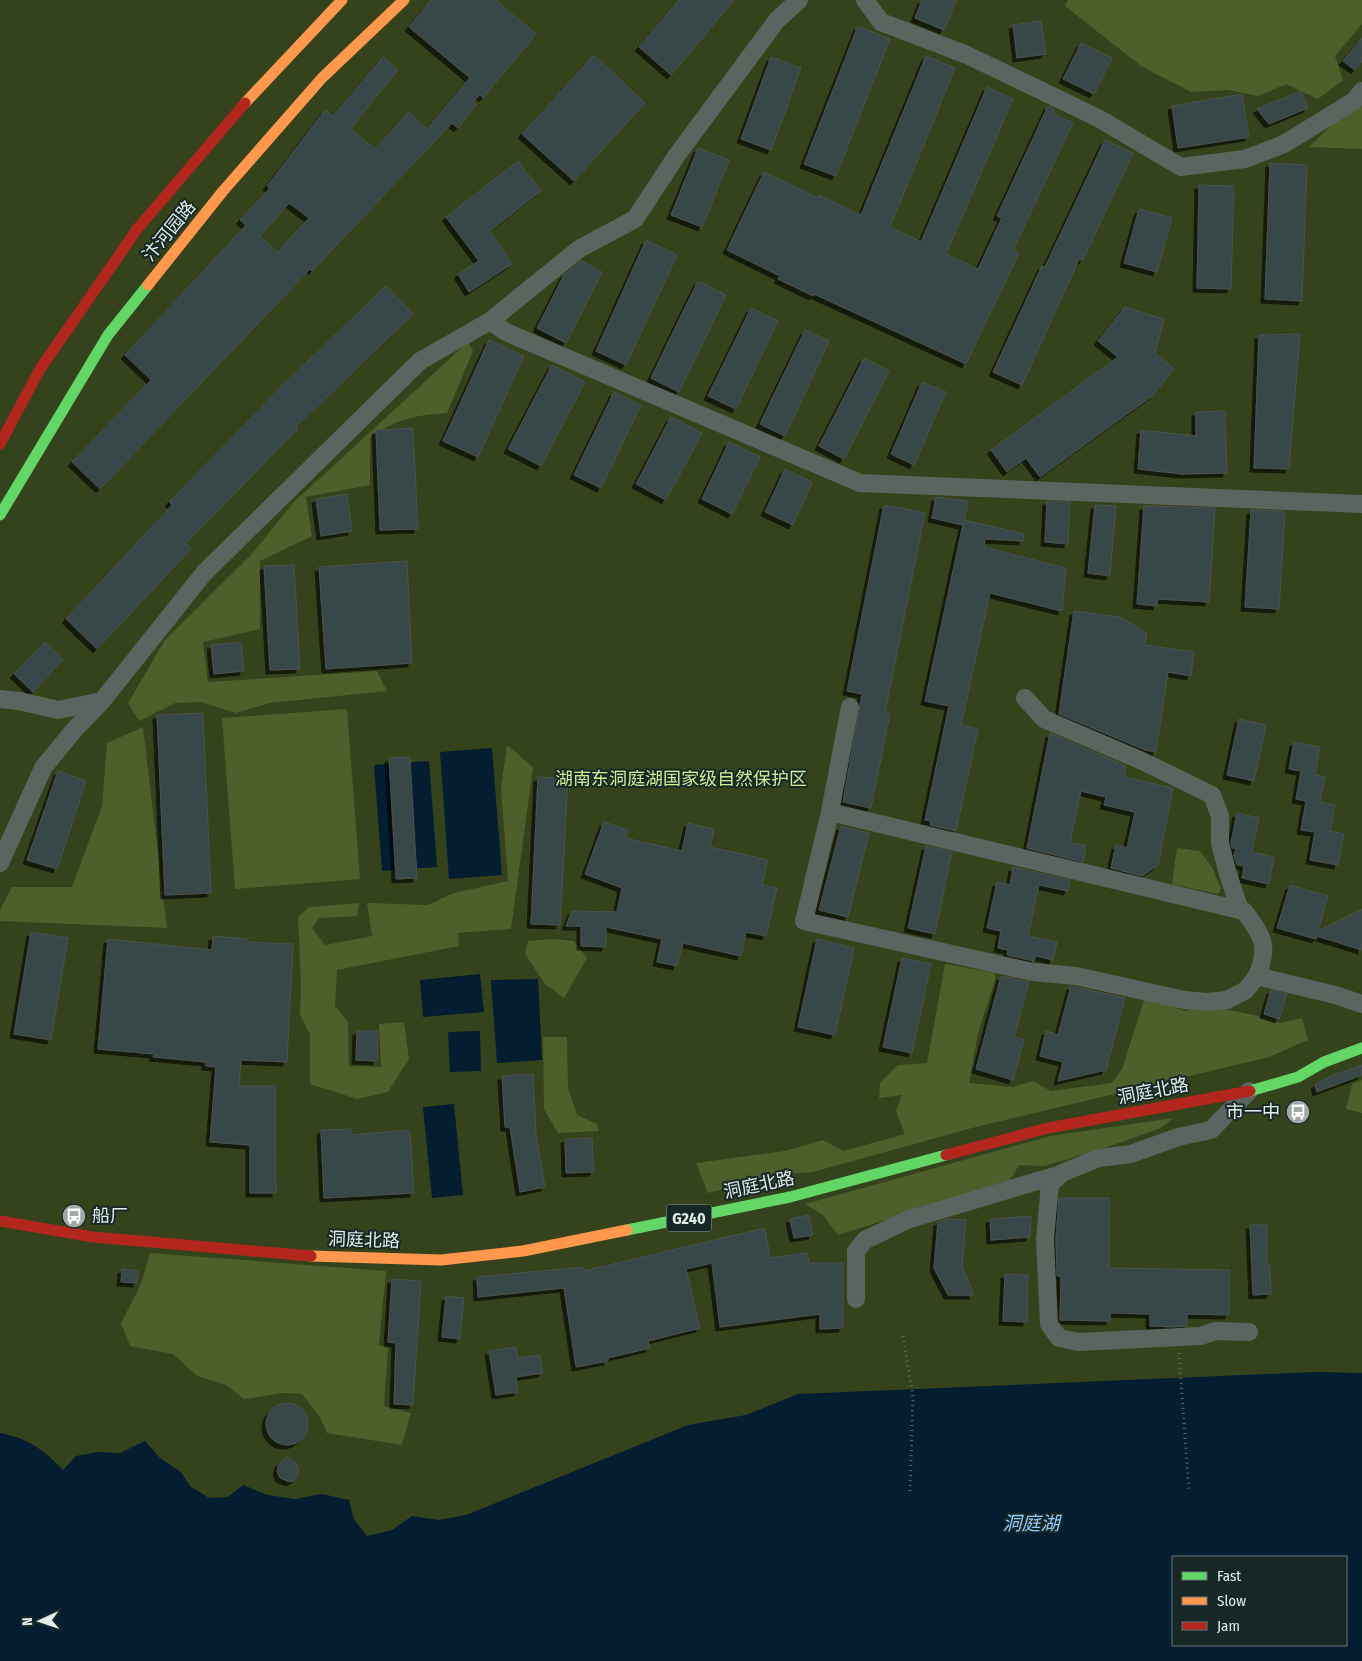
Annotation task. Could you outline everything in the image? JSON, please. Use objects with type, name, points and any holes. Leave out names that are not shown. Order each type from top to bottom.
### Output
[{"type":"main road","name":"汴河园路","points":[[0,444],[40,369],[138,228],[238,111],[342,0]]},
{"type":"main road","name":"汴河园路","points":[[0,515],[39,447],[108,335],[223,191],[322,78],[404,0]]},
{"type":"main road","points":[[1314,1055],[1362,1036]]},
{"type":"main road","name":"洞庭北路","points":[[0,1221],[93,1237],[168,1245],[341,1258],[441,1260],[533,1249],[790,1197],[1048,1128],[1249,1091],[1298,1077],[1324,1062],[1362,1048]]},
{"type":"main road","name":"洞庭北路","points":[[0,1212],[146,1234],[340,1248],[428,1251],[480,1246],[536,1240],[809,1183],[1024,1126],[1128,1101]]},
{"type":"street","points":[[0,863],[43,768],[74,730],[102,701],[212,566],[420,362],[490,321],[579,249],[635,219],[677,154],[777,20],[799,0]]},
{"type":"street","points":[[865,0],[882,22],[967,55],[1098,118],[1181,166],[1245,159],[1284,144],[1354,101],[1362,91]]},
{"type":"street","points":[[490,321],[506,332],[860,483],[1362,504]]},
{"type":"street","points":[[1025,698],[1044,719],[1140,760],[1212,795],[1220,816],[1220,843],[1240,910]]},
{"type":"street","points":[[0,699],[19,701],[58,710],[102,701]]},
{"type":"street","points":[[830,812],[1244,911],[1263,936],[1263,962],[1258,976],[1246,990],[1227,1000],[1207,1002],[1184,1000],[1076,976],[1033,972],[804,921],[830,812],[850,707]]},
{"type":"street","points":[[1258,976],[1335,994],[1362,1004]]},
{"type":"street","points":[[856,1300],[856,1251],[865,1240],[907,1220],[1062,1174],[1099,1158],[1132,1154],[1178,1137],[1211,1130],[1249,1091]]},
{"type":"street","points":[[1062,1174],[1050,1184],[1045,1240],[1049,1324],[1059,1338],[1079,1342],[1201,1336],[1215,1332],[1249,1332]]},
{"type":"path","points":[[903,1336],[913,1397],[910,1492]]},
{"type":"path","points":[[1178,1336],[1189,1492]]},
{"type":"green space","name":"湖南东洞庭湖国家级自然保护区","points":[[0,0],[1362,0],[1362,1661],[0,1661]]},
{"type":"green space","points":[[1068,0],[1362,0],[1362,24],[1335,56],[1343,80],[1318,99],[1286,84],[1258,96],[1229,90],[1191,92],[1141,66],[1065,6]]},
{"type":"green space","points":[[1362,95],[1362,149],[1309,147]]},
{"type":"green space","points":[[468,342],[473,351],[447,413],[406,419],[389,426],[370,438],[370,485],[306,497],[312,536],[260,561],[260,629],[203,642],[208,682],[377,671],[387,691],[270,703],[236,713],[201,702],[175,703],[139,721],[128,703],[165,640],[252,554],[294,502]]},
{"type":"green space","points":[[347,709],[360,879],[235,889],[222,718]]},
{"type":"green space","points":[[143,727],[167,928],[0,921],[0,910],[12,887],[72,887],[102,806],[107,743]]},
{"type":"green space","points":[[507,745],[533,767],[511,929],[458,933],[459,946],[337,970],[335,1006],[348,1022],[349,1066],[381,1067],[379,1024],[404,1022],[409,1059],[388,1092],[357,1099],[310,1084],[310,1034],[300,1015],[301,983],[298,917],[309,907],[359,903],[357,916],[319,918],[312,928],[325,945],[372,936],[367,903],[428,905],[454,893],[508,881],[501,789]]},
{"type":"green space","points":[[1177,848],[1200,851],[1212,867],[1221,889],[1218,894],[1172,884]]},
{"type":"green space","points":[[554,939],[574,941],[587,958],[564,998],[545,984],[525,954],[528,941]]},
{"type":"green space","points":[[945,964],[995,973],[995,980],[978,1033],[969,1083],[1013,1087],[1033,1081],[1051,1091],[1112,1083],[1122,1069],[1145,997],[1185,1011],[1205,1005],[1258,1016],[1280,1023],[1302,1018],[1308,1040],[1269,1057],[972,1128],[813,1172],[786,1174],[708,1193],[696,1163],[785,1151],[823,1140],[843,1151],[905,1134],[896,1111],[902,1095],[879,1098],[880,1083],[898,1065],[927,1063]]},
{"type":"green space","points":[[543,1037],[567,1037],[568,1088],[577,1115],[597,1124],[599,1131],[558,1133],[544,1109]]},
{"type":"green space","points":[[1362,1080],[1362,1113],[1346,1109],[1352,1084]]},
{"type":"green space","points":[[1173,1118],[1161,1128],[1099,1150],[1044,1166],[1019,1165],[1010,1180],[838,1235],[823,1215],[805,1204],[1050,1136]]},
{"type":"green space","points":[[150,1253],[386,1271],[379,1345],[388,1348],[384,1406],[411,1413],[402,1445],[327,1433],[320,1417],[302,1394],[283,1393],[244,1399],[226,1385],[197,1376],[173,1354],[130,1346],[121,1323],[141,1284]]},
{"type":"water","points":[[492,748],[502,875],[449,879],[440,752]]},
{"type":"water","points":[[429,761],[437,867],[382,871],[374,765]]},
{"type":"water","points":[[480,974],[484,1012],[423,1017],[420,980]]},
{"type":"water","points":[[538,979],[542,1060],[497,1063],[491,980]]},
{"type":"water","points":[[480,1031],[481,1071],[450,1072],[448,1032]]},
{"type":"water","points":[[454,1104],[463,1195],[432,1198],[423,1107]]},
{"type":"water","name":"洞庭湖","points":[[1316,1372],[1362,1373],[1362,1661],[0,1661],[0,1433],[19,1438],[35,1446],[49,1456],[63,1470],[76,1456],[98,1452],[120,1453],[145,1441],[160,1458],[181,1472],[190,1486],[209,1498],[228,1497],[243,1485],[268,1495],[295,1499],[322,1494],[349,1500],[354,1519],[367,1536],[392,1530],[412,1516],[439,1520],[466,1515],[688,1425],[746,1415],[798,1394]]},
{"type":"building","points":[[431,0],[496,0],[536,34],[483,98],[480,95],[473,101],[476,105],[458,128],[452,123],[312,271],[310,269],[100,489],[72,462],[151,380],[125,355],[246,225],[240,220],[270,188],[267,186],[325,110],[333,116],[383,57],[398,70],[350,129],[375,149],[409,112],[427,129],[470,78],[409,27]],"holes":[[[289,203],[309,218],[277,252],[260,236]]]},
{"type":"building","points":[[679,0],[734,0],[671,75],[639,47]]},
{"type":"building","points":[[922,0],[956,0],[944,30],[915,18]]},
{"type":"building","points":[[1041,21],[1046,54],[1017,58],[1013,25]]},
{"type":"building","points":[[858,26],[890,39],[836,176],[804,164]]},
{"type":"building","points":[[1362,38],[1362,61],[1355,70],[1343,61]]},
{"type":"building","points":[[1081,43],[1112,58],[1094,94],[1063,79]]},
{"type":"building","points":[[594,55],[645,103],[574,181],[522,134]]},
{"type":"building","points":[[926,56],[955,68],[890,227],[921,242],[987,87],[1013,99],[946,254],[978,269],[1002,218],[997,216],[1048,106],[1053,108],[1054,114],[1073,123],[1013,250],[1019,253],[966,364],[814,294],[813,296],[778,279],[780,276],[727,250],[764,172],[818,198],[819,195],[861,215]]},
{"type":"building","points":[[771,57],[801,68],[771,150],[741,139]]},
{"type":"building","points":[[1301,91],[1308,108],[1269,124],[1257,109]]},
{"type":"building","points":[[1242,94],[1249,137],[1178,148],[1172,106]]},
{"type":"building","points":[[1105,140],[1133,153],[1083,260],[1079,259],[1022,385],[993,372],[1042,266],[1045,267]]},
{"type":"building","points":[[698,148],[729,160],[702,227],[671,215]]},
{"type":"building","points":[[518,161],[541,191],[490,231],[512,264],[469,292],[458,274],[479,261],[446,217]]},
{"type":"building","points":[[1270,163],[1307,165],[1302,301],[1265,299]]},
{"type":"building","points":[[1199,185],[1234,186],[1231,289],[1197,288]]},
{"type":"building","points":[[1139,209],[1172,218],[1157,272],[1124,263]]},
{"type":"building","points":[[646,240],[677,255],[626,365],[596,351]]},
{"type":"building","points":[[581,261],[602,272],[566,343],[537,328],[564,275]]},
{"type":"building","points":[[698,281],[726,295],[679,392],[651,378]]},
{"type":"building","points":[[386,286],[413,314],[296,427],[298,429],[186,543],[191,549],[97,649],[66,619],[172,505],[169,502],[284,384]]},
{"type":"building","points":[[1125,307],[1164,319],[1155,353],[1174,369],[1152,396],[1040,477],[1026,458],[1007,472],[991,450],[1118,357],[1098,341]]},
{"type":"building","points":[[751,308],[778,321],[736,409],[708,396]]},
{"type":"building","points":[[805,330],[829,341],[785,436],[760,424]]},
{"type":"building","points":[[1300,334],[1289,469],[1254,468],[1259,335]]},
{"type":"building","points":[[489,340],[524,356],[478,457],[443,441]]},
{"type":"building","points":[[864,358],[889,371],[844,459],[819,446]]},
{"type":"building","points":[[552,365],[585,382],[541,466],[508,449]]},
{"type":"building","points":[[922,382],[946,392],[914,465],[891,454]]},
{"type":"building","points":[[614,392],[641,405],[601,488],[574,475]]},
{"type":"building","points":[[1225,411],[1227,473],[1182,474],[1138,469],[1141,430],[1196,436],[1196,412]]},
{"type":"building","points":[[671,417],[702,433],[666,500],[636,484]]},
{"type":"building","points":[[413,428],[418,529],[380,530],[376,430]]},
{"type":"building","points":[[729,442],[760,457],[732,514],[702,499]]},
{"type":"building","points":[[785,469],[812,482],[793,525],[765,512]]},
{"type":"building","points":[[347,494],[352,531],[321,536],[316,499]]},
{"type":"building","points":[[936,497],[968,501],[963,525],[932,518]]},
{"type":"building","points":[[1047,501],[1070,502],[1068,544],[1045,542]]},
{"type":"building","points":[[884,505],[925,513],[885,713],[890,714],[871,808],[843,802],[862,694],[847,691]]},
{"type":"building","points":[[1095,505],[1116,506],[1110,576],[1088,573]]},
{"type":"building","points":[[1144,506],[1215,508],[1209,602],[1158,599],[1157,606],[1137,604]]},
{"type":"building","points":[[1251,510],[1285,511],[1279,609],[1245,607]]},
{"type":"building","points":[[964,520],[1024,534],[1023,541],[985,539],[984,547],[1066,568],[1062,611],[990,593],[961,725],[978,729],[956,831],[930,825],[931,821],[925,820],[949,706],[925,701]]},
{"type":"building","points":[[407,561],[412,663],[326,669],[319,567]]},
{"type":"building","points":[[294,565],[300,669],[270,670],[264,566]]},
{"type":"building","points":[[1074,611],[1120,617],[1147,633],[1145,645],[1194,652],[1191,676],[1168,672],[1156,752],[1145,750],[1059,714]]},
{"type":"building","points":[[45,642],[63,659],[33,692],[14,674]]},
{"type":"building","points":[[241,642],[244,671],[214,674],[211,645]]},
{"type":"building","points":[[203,713],[211,893],[165,895],[157,715]]},
{"type":"building","points":[[1239,719],[1266,725],[1254,781],[1227,775]]},
{"type":"building","points":[[1050,733],[1126,766],[1124,777],[1173,788],[1158,865],[1142,876],[1111,868],[1116,845],[1127,848],[1135,812],[1104,805],[1106,797],[1081,791],[1070,843],[1086,846],[1083,862],[1027,848]]},
{"type":"building","points":[[1294,742],[1320,747],[1315,775],[1325,777],[1320,802],[1335,805],[1330,831],[1344,834],[1338,865],[1310,860],[1315,832],[1301,830],[1306,801],[1296,799],[1301,771],[1289,769]]},
{"type":"building","points":[[410,757],[417,878],[396,879],[389,758]]},
{"type":"building","points":[[58,771],[86,781],[57,869],[27,860]]},
{"type":"building","points":[[538,777],[568,778],[560,925],[531,924]]},
{"type":"building","points":[[1237,813],[1259,818],[1252,852],[1274,857],[1269,884],[1242,878],[1244,866],[1237,865],[1234,856],[1236,848],[1232,848],[1231,843]]},
{"type":"building","points":[[604,822],[628,830],[625,838],[682,851],[688,823],[714,829],[710,847],[768,860],[762,885],[777,888],[766,936],[746,932],[741,956],[683,943],[677,966],[657,962],[662,939],[606,927],[606,947],[581,946],[581,926],[566,926],[572,911],[617,912],[622,888],[585,874]]},
{"type":"building","points":[[841,826],[869,833],[848,917],[819,910]]},
{"type":"building","points":[[926,846],[952,852],[935,934],[908,928]]},
{"type":"building","points":[[1013,867],[1070,880],[1068,891],[1039,885],[1028,936],[1057,942],[1053,960],[1036,956],[1034,961],[1007,955],[1008,950],[998,948],[1001,931],[987,928],[997,882],[1010,885]]},
{"type":"building","points":[[1290,885],[1328,896],[1318,931],[1362,909],[1362,950],[1317,936],[1316,939],[1277,928]]},
{"type":"building","points":[[31,932],[68,938],[51,1040],[14,1034]]},
{"type":"building","points":[[213,936],[248,939],[248,942],[293,944],[287,1062],[241,1060],[239,1086],[275,1086],[276,1193],[250,1193],[250,1145],[210,1142],[216,1067],[206,1066],[206,1062],[153,1057],[154,1054],[98,1049],[108,939],[212,950]]},
{"type":"building","points":[[817,939],[854,948],[835,1035],[798,1027]]},
{"type":"building","points":[[902,958],[931,964],[912,1053],[883,1047]]},
{"type":"building","points":[[1001,976],[1029,982],[1014,1037],[1024,1040],[1013,1080],[976,1069]]},
{"type":"building","points":[[1071,986],[1125,998],[1106,1070],[1058,1081],[1063,1062],[1040,1056],[1046,1031],[1058,1035]]},
{"type":"building","points":[[1271,990],[1287,994],[1279,1019],[1264,1014]]},
{"type":"building","points":[[357,1031],[378,1031],[377,1061],[356,1060]]},
{"type":"building","points":[[1362,1065],[1362,1075],[1317,1092],[1315,1085],[1331,1076]]},
{"type":"building","points":[[533,1074],[536,1134],[545,1187],[520,1192],[510,1127],[505,1127],[502,1076]]},
{"type":"building","points":[[351,1129],[351,1135],[410,1130],[414,1193],[324,1198],[321,1130]]},
{"type":"building","points":[[592,1138],[594,1172],[566,1173],[565,1139]]},
{"type":"building","points":[[1059,1198],[1110,1198],[1109,1268],[1230,1270],[1229,1315],[1187,1314],[1187,1326],[1174,1327],[1150,1326],[1150,1314],[1110,1313],[1110,1321],[1060,1320],[1061,1276],[1057,1276],[1056,1239]]},
{"type":"building","points":[[809,1215],[813,1235],[794,1238],[790,1219]]},
{"type":"building","points":[[1031,1216],[1030,1237],[991,1240],[990,1219]]},
{"type":"building","points":[[948,1219],[966,1220],[962,1266],[974,1295],[948,1295],[934,1268],[938,1222]]},
{"type":"building","points":[[1250,1225],[1267,1225],[1267,1265],[1270,1265],[1271,1294],[1253,1295]]},
{"type":"building","points":[[765,1228],[770,1258],[807,1253],[809,1263],[843,1263],[843,1328],[820,1329],[820,1314],[720,1327],[712,1263],[686,1269],[700,1328],[648,1341],[650,1348],[608,1358],[608,1361],[576,1367],[564,1288],[478,1297],[477,1277],[584,1267],[584,1271]]},
{"type":"building","points":[[122,1269],[138,1271],[137,1283],[121,1282]]},
{"type":"building","points":[[1005,1274],[1028,1275],[1027,1322],[1003,1321]]},
{"type":"building","points":[[392,1279],[421,1281],[413,1405],[394,1404],[396,1343],[388,1342]]},
{"type":"building","points":[[446,1296],[464,1298],[460,1339],[442,1337]]},
{"type":"building","points":[[516,1347],[518,1358],[540,1355],[543,1373],[516,1377],[518,1392],[496,1395],[489,1351]]},
{"type":"building","points":[[287,1403],[302,1409],[308,1424],[302,1439],[287,1445],[272,1439],[266,1424],[272,1409]]},
{"type":"building","points":[[287,1457],[296,1463],[299,1469],[296,1479],[290,1482],[280,1478],[277,1471],[279,1464]]},
{"type":"traffic: fast","points":[[0,515],[108,335],[148,285]]},
{"type":"traffic: fast","points":[[1250,1091],[1298,1077],[1324,1062],[1362,1048]]},
{"type":"traffic: fast","points":[[627,1230],[790,1197],[946,1155]]},
{"type":"traffic: slow","points":[[245,103],[342,0]]},
{"type":"traffic: slow","points":[[148,285],[223,191],[322,78],[404,0]]},
{"type":"traffic: slow","points":[[311,1256],[441,1260],[523,1251],[627,1230]]},
{"type":"traffic: jam","points":[[0,444],[40,369],[138,228],[245,103]]},
{"type":"traffic: jam","points":[[946,1155],[1048,1128],[1250,1091]]},
{"type":"traffic: jam","points":[[0,1221],[93,1237],[311,1256]]},
{"type":"place","name":"市一中","points":[[1298,1112]]},
{"type":"place","name":"船厂","points":[[74,1216]]}]
